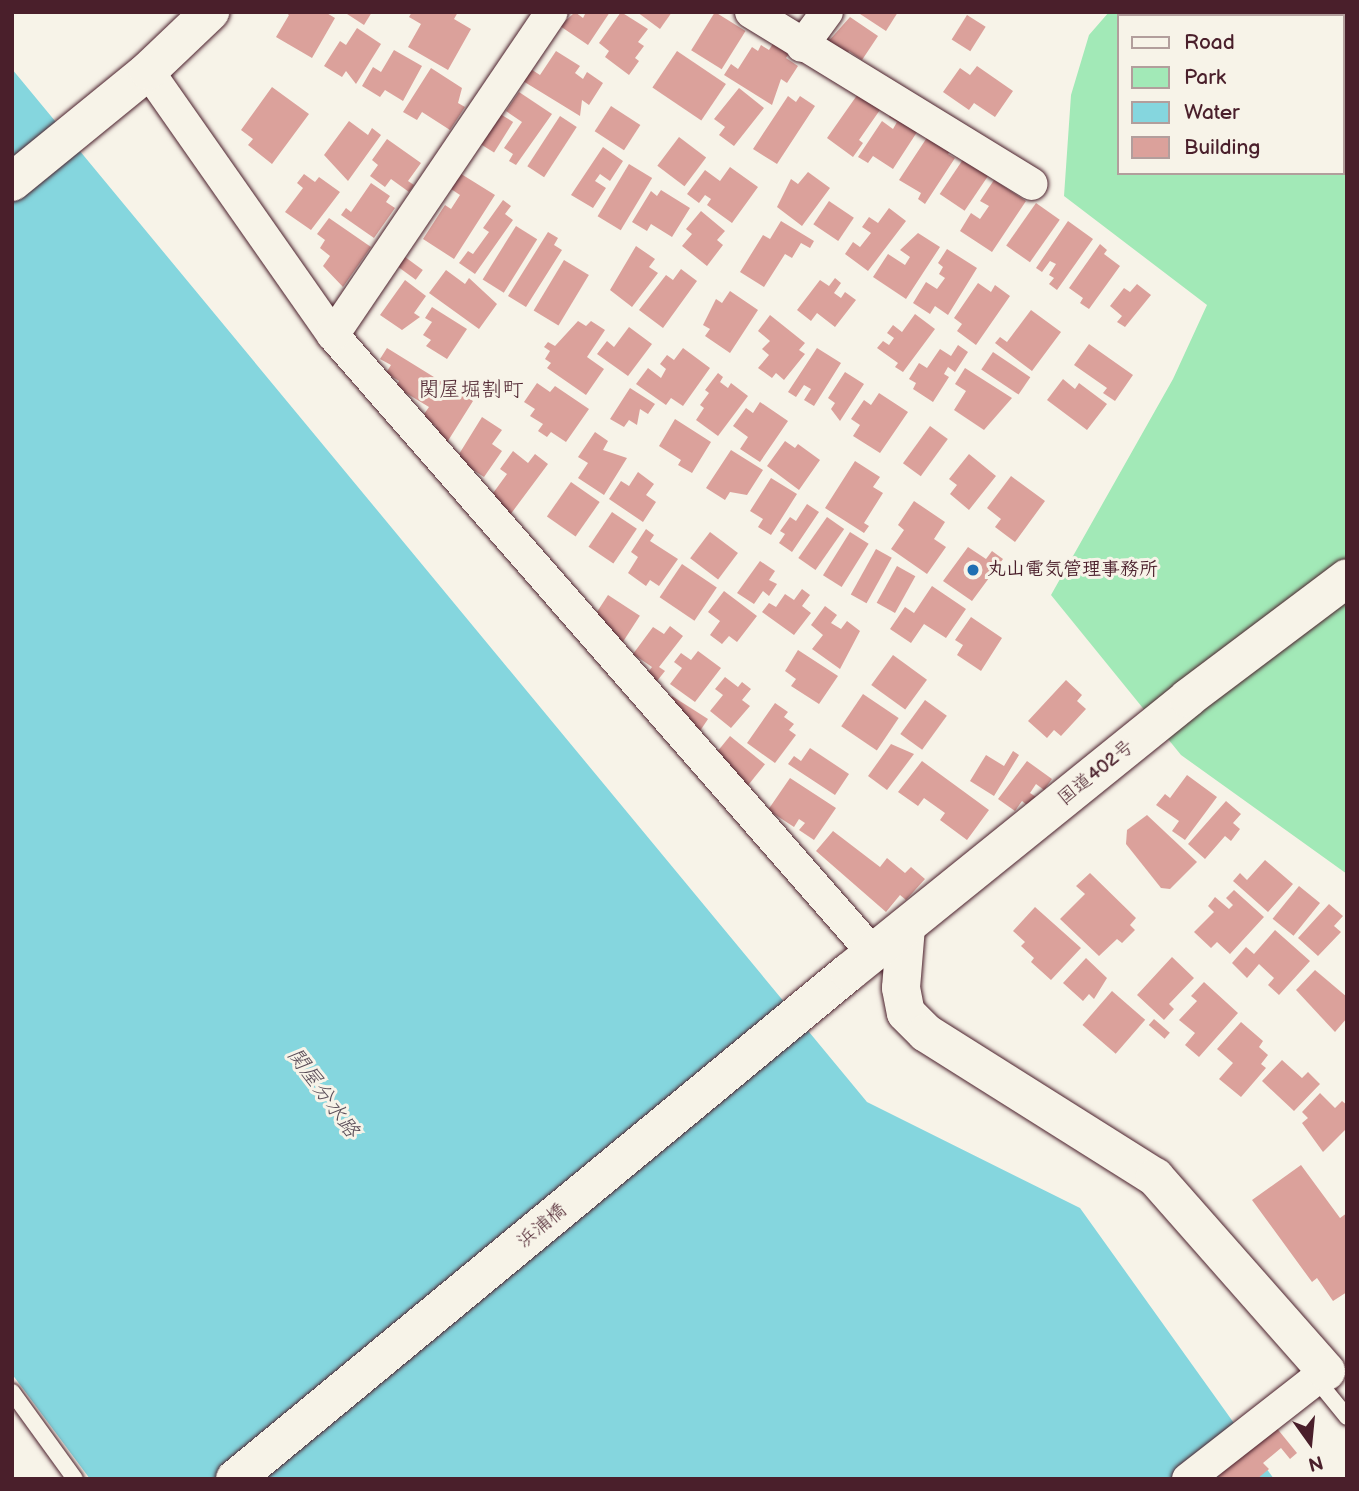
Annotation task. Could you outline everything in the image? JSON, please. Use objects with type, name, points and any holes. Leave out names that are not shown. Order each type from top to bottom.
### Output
[{"type":"main road","points":[[12,182],[140,78],[210,12]]},
{"type":"main road","name":"国道402号","points":[[861,963],[1188,698],[1347,578]]},
{"type":"main road","points":[[906,927],[901,988],[906,1013],[926,1033],[1155,1177],[1321,1375]]},
{"type":"main road","name":"浜浦橋","points":[[235,1479],[861,963]]},
{"type":"street","points":[[333,335],[552,12]]},
{"type":"street","points":[[751,12],[802,46],[1032,184]]},
{"type":"street","points":[[802,46],[827,12]]},
{"type":"street","points":[[140,78],[333,335],[861,963]]},
{"type":"street","points":[[1188,1479],[1321,1375]]},
{"type":"lane","points":[[1321,1375],[1347,1417]]},
{"type":"lane","points":[[12,1392],[75,1479]]},
{"type":"green space","points":[[1109,12],[1347,12],[1347,874],[1181,755],[1051,595],[1173,379],[1207,305],[1064,196],[1071,95],[1089,35]]},
{"type":"water","name":"関屋分水路","points":[[12,69],[867,1102],[1080,1208],[1274,1479],[90,1479],[12,1374]]},
{"type":"building","points":[[285,12],[325,12],[335,18],[312,58],[276,37],[289,15]]},
{"type":"building","points":[[344,12],[372,12],[364,25]]},
{"type":"building","points":[[412,12],[458,12],[454,19],[471,29],[448,70],[408,47],[421,24],[409,17]]},
{"type":"building","points":[[575,12],[583,18],[586,12],[610,12],[588,45],[560,26]]},
{"type":"building","points":[[621,12],[648,29],[638,42],[644,46],[635,58],[639,61],[629,75],[605,57],[609,51],[599,43]]},
{"type":"building","points":[[637,12],[672,12],[660,29]]},
{"type":"building","points":[[715,12],[746,31],[722,69],[691,50]]},
{"type":"building","points":[[857,12],[898,12],[886,31]]},
{"type":"building","points":[[967,15],[986,27],[970,51],[952,40]]},
{"type":"building","points":[[850,17],[878,36],[862,60],[849,51],[845,56],[826,44]]},
{"type":"building","points":[[357,28],[381,44],[356,84],[346,71],[342,77],[324,66],[340,41],[346,45]]},
{"type":"building","points":[[774,42],[790,52],[786,58],[798,66],[787,83],[781,79],[772,105],[724,75],[731,64],[738,69],[752,47],[758,51],[761,45],[769,50]]},
{"type":"building","points":[[394,50],[422,66],[403,101],[385,90],[380,97],[362,86],[373,67],[381,72]]},
{"type":"building","points":[[556,51],[580,66],[575,73],[583,79],[587,72],[603,83],[589,105],[582,100],[580,116],[518,78],[526,66],[540,75]]},
{"type":"building","points":[[677,51],[726,84],[701,120],[652,87]]},
{"type":"building","points":[[977,66],[1013,91],[995,117],[974,103],[969,110],[943,92],[960,68],[970,75]]},
{"type":"building","points":[[431,68],[462,88],[458,103],[465,107],[450,130],[422,112],[417,120],[403,112]]},
{"type":"building","points":[[272,87],[309,114],[272,164],[248,145],[253,139],[241,130]]},
{"type":"building","points":[[739,88],[764,108],[734,146],[719,135],[725,127],[714,119]]},
{"type":"building","points":[[860,91],[882,107],[859,140],[863,143],[853,157],[827,138]]},
{"type":"building","points":[[519,92],[552,114],[516,165],[509,161],[513,154],[504,148],[522,122],[506,111]]},
{"type":"building","points":[[788,96],[796,102],[800,96],[815,106],[777,164],[753,149]]},
{"type":"building","points":[[611,106],[640,125],[624,150],[595,131]]},
{"type":"building","points":[[892,111],[919,129],[893,169],[873,156],[868,163],[858,157],[882,121],[893,129],[897,122],[889,117]]},
{"type":"building","points":[[497,112],[513,122],[494,153],[478,143]]},
{"type":"building","points":[[560,116],[577,127],[544,177],[527,166]]},
{"type":"building","points":[[349,121],[368,135],[372,128],[381,135],[348,181],[324,155]]},
{"type":"building","points":[[930,133],[952,148],[948,154],[955,158],[925,204],[918,199],[921,193],[899,180]]},
{"type":"building","points":[[679,137],[706,157],[684,186],[657,166]]},
{"type":"building","points":[[387,139],[421,163],[408,181],[414,185],[409,192],[391,179],[385,187],[370,176],[378,165],[372,160]]},
{"type":"building","points":[[603,147],[623,161],[610,181],[600,174],[595,181],[606,188],[593,208],[571,195]]},
{"type":"building","points":[[966,155],[991,172],[965,211],[940,194]]},
{"type":"building","points":[[629,164],[652,178],[621,230],[598,216]]},
{"type":"building","points":[[730,167],[758,187],[732,223],[707,205],[711,199],[705,195],[699,203],[687,194],[705,170],[720,181]]},
{"type":"building","points":[[458,172],[495,195],[454,259],[423,239],[445,205],[451,209],[460,195],[448,187]]},
{"type":"building","points":[[808,172],[830,188],[802,226],[777,207],[791,179],[798,184]]},
{"type":"building","points":[[304,174],[315,182],[319,177],[340,192],[311,230],[285,212],[303,188],[297,183]]},
{"type":"building","points":[[994,180],[1026,201],[992,252],[960,231],[971,213],[980,219],[989,206],[980,201]]},
{"type":"building","points":[[371,183],[390,196],[386,202],[395,208],[374,238],[341,215],[346,208],[351,212]]},
{"type":"building","points":[[661,190],[690,208],[672,237],[651,224],[647,231],[632,222],[651,191],[657,196]]},
{"type":"building","points":[[503,200],[511,206],[505,214],[513,220],[475,274],[459,263],[468,251],[473,254],[489,232],[483,228]]},
{"type":"building","points":[[829,201],[854,218],[838,241],[813,224]]},
{"type":"building","points":[[1036,203],[1060,220],[1030,262],[1006,246]]},
{"type":"building","points":[[889,208],[906,221],[868,271],[845,254],[853,242],[860,247],[871,233],[862,227],[869,217],[878,223]]},
{"type":"building","points":[[701,211],[725,231],[717,240],[723,245],[707,266],[682,246],[692,234],[686,229]]},
{"type":"building","points":[[329,218],[371,247],[343,287],[323,266],[330,256],[320,248],[325,240],[317,234]]},
{"type":"building","points":[[781,221],[814,241],[810,248],[801,243],[792,258],[785,254],[764,287],[740,272],[763,235],[770,239]]},
{"type":"building","points":[[1068,221],[1093,239],[1057,290],[1049,284],[1054,278],[1049,275],[1056,264],[1050,261],[1042,272],[1036,268]]},
{"type":"building","points":[[516,226],[537,239],[504,293],[483,279]]},
{"type":"building","points":[[548,232],[558,238],[554,245],[562,250],[526,307],[508,296]]},
{"type":"building","points":[[918,233],[940,247],[906,299],[873,277],[888,254],[905,265],[910,257],[900,250]]},
{"type":"building","points":[[1100,244],[1107,250],[1104,254],[1120,266],[1089,309],[1080,303],[1083,298],[1069,288]]},
{"type":"building","points":[[636,246],[655,259],[649,267],[658,273],[632,307],[610,290]]},
{"type":"building","points":[[947,249],[977,268],[948,315],[935,306],[930,314],[913,303],[926,282],[937,289],[945,278],[939,274],[943,267],[938,263]]},
{"type":"building","points":[[405,257],[423,270],[416,280],[398,267]]},
{"type":"building","points":[[564,260],[589,275],[558,326],[534,311]]},
{"type":"building","points":[[681,269],[697,281],[663,328],[639,310],[666,275],[673,280]]},
{"type":"building","points":[[446,270],[465,284],[469,278],[497,304],[479,329],[429,293]]},
{"type":"building","points":[[835,278],[841,283],[834,293],[841,298],[845,292],[856,300],[835,327],[817,313],[811,321],[797,310],[820,280],[829,286]]},
{"type":"building","points":[[405,280],[426,296],[414,313],[420,317],[402,330],[380,315]]},
{"type":"building","points":[[978,283],[991,292],[995,285],[1010,296],[976,345],[957,331],[962,324],[954,318]]},
{"type":"building","points":[[1137,284],[1151,295],[1125,327],[1117,322],[1122,316],[1110,306],[1124,288],[1130,292]]},
{"type":"building","points":[[730,291],[758,310],[730,353],[705,336],[710,329],[703,325],[716,299],[722,303]]},
{"type":"building","points":[[432,307],[467,329],[447,359],[426,346],[431,340],[423,335],[432,322],[425,318]]},
{"type":"building","points":[[1031,310],[1061,332],[1032,371],[995,343],[1000,337],[1007,342]]},
{"type":"building","points":[[915,314],[935,329],[903,372],[895,367],[898,363],[877,348],[883,341],[889,345],[894,338],[887,333],[893,325],[902,332]]},
{"type":"building","points":[[770,315],[805,343],[799,350],[805,354],[784,380],[776,373],[772,378],[758,368],[769,355],[762,349],[770,341],[758,331]]},
{"type":"building","points":[[578,321],[586,326],[591,321],[605,330],[587,357],[604,369],[586,395],[547,368],[551,363],[545,359],[550,351],[544,347],[548,342],[555,346]]},
{"type":"building","points":[[629,327],[652,344],[628,376],[597,354],[607,341],[614,347]]},
{"type":"building","points":[[1089,344],[1133,375],[1115,401],[1103,393],[1107,388],[1074,365]]},
{"type":"building","points":[[958,345],[968,352],[955,372],[948,367],[944,374],[949,377],[933,402],[913,389],[916,383],[909,379],[919,363],[927,368],[940,349],[951,356]]},
{"type":"building","points":[[387,348],[442,382],[432,398],[437,401],[447,385],[473,401],[446,444],[431,434],[436,426],[422,417],[429,407],[396,387],[399,381],[386,373],[391,365],[380,359]]},
{"type":"building","points":[[683,348],[710,368],[683,406],[671,398],[666,405],[636,384],[648,368],[661,378],[666,369],[660,364],[667,355],[674,360]]},
{"type":"building","points":[[817,348],[841,363],[814,406],[804,400],[811,389],[804,385],[796,397],[788,392]]},
{"type":"building","points":[[993,352],[1030,377],[1019,395],[981,369]]},
{"type":"building","points":[[965,368],[1012,398],[984,430],[954,410],[966,391],[955,384]]},
{"type":"building","points":[[845,372],[864,384],[840,421],[831,409],[835,403],[828,398]]},
{"type":"building","points":[[718,373],[723,377],[720,382],[728,388],[731,383],[748,396],[718,436],[696,420],[704,408],[700,405],[709,393],[705,390]]},
{"type":"building","points":[[1063,379],[1075,389],[1079,383],[1107,404],[1087,430],[1047,400]]},
{"type":"building","points":[[537,383],[550,392],[555,386],[589,409],[566,442],[551,432],[547,437],[538,431],[543,424],[530,416],[535,409],[524,402]]},
{"type":"building","points":[[630,388],[655,404],[648,414],[640,409],[637,425],[629,420],[624,427],[610,419]]},
{"type":"building","points":[[879,393],[908,412],[880,453],[853,436],[860,425],[851,419],[864,400],[871,405]]},
{"type":"building","points":[[760,402],[788,421],[760,462],[740,449],[748,437],[733,426],[746,408],[753,413]]},
{"type":"building","points":[[482,417],[502,430],[492,444],[502,451],[484,477],[456,459]]},
{"type":"building","points":[[675,419],[711,442],[692,473],[678,465],[681,460],[659,446]]},
{"type":"building","points":[[930,426],[948,439],[921,476],[903,463]]},
{"type":"building","points":[[595,432],[608,441],[603,450],[627,458],[604,495],[578,478],[588,463],[578,457]]},
{"type":"building","points":[[785,441],[795,448],[798,444],[820,460],[799,490],[767,466]]},
{"type":"building","points":[[731,450],[763,470],[747,495],[730,492],[725,500],[706,488]]},
{"type":"building","points":[[513,451],[528,463],[535,454],[548,464],[510,515],[488,500],[507,474],[500,469]]},
{"type":"building","points":[[969,454],[996,476],[969,510],[950,494],[957,485],[949,479]]},
{"type":"building","points":[[855,461],[880,477],[873,487],[883,493],[864,523],[869,526],[864,533],[825,508]]},
{"type":"building","points":[[638,472],[654,484],[646,495],[656,502],[643,522],[609,499],[621,481],[629,486]]},
{"type":"building","points":[[1011,476],[1045,501],[1015,542],[995,527],[1001,519],[987,508]]},
{"type":"building","points":[[771,478],[797,494],[771,535],[758,527],[763,519],[750,511]]},
{"type":"building","points":[[571,482],[600,502],[576,536],[547,516]]},
{"type":"building","points":[[914,501],[945,522],[934,539],[946,547],[927,574],[891,549],[904,530],[898,525]]},
{"type":"building","points":[[807,504],[819,512],[792,552],[779,543],[785,534],[780,531],[790,517],[796,521]]},
{"type":"building","points":[[612,512],[637,529],[613,564],[589,547]]},
{"type":"building","points":[[827,517],[844,529],[816,570],[798,558]]},
{"type":"building","points":[[646,529],[654,535],[650,541],[678,559],[659,586],[650,580],[646,586],[628,573],[638,557],[631,552]]},
{"type":"building","points":[[710,532],[738,553],[718,579],[690,558]]},
{"type":"building","points":[[850,532],[869,544],[842,587],[823,575]]},
{"type":"building","name":"丸山電気管理事務所","points":[[968,547],[986,559],[992,551],[1003,559],[972,601],[943,581]]},
{"type":"building","points":[[876,549],[892,558],[867,603],[851,594]]},
{"type":"building","points":[[760,561],[775,571],[769,580],[777,584],[769,596],[763,591],[754,604],[737,593]]},
{"type":"building","points":[[682,564],[717,587],[694,621],[660,597]]},
{"type":"building","points":[[897,566],[915,576],[895,613],[877,603]]},
{"type":"building","points":[[932,586],[966,609],[946,638],[924,624],[911,643],[890,629],[905,607],[914,613]]},
{"type":"building","points":[[802,589],[810,595],[802,606],[811,613],[794,635],[762,612],[769,603],[776,607],[785,594],[794,600]]},
{"type":"building","points":[[724,591],[757,616],[737,642],[729,636],[722,644],[710,635],[720,621],[708,612]]},
{"type":"building","points":[[608,595],[640,616],[621,644],[589,624]]},
{"type":"building","points":[[825,606],[837,615],[831,623],[841,629],[847,621],[860,631],[840,669],[812,649],[823,635],[811,625]]},
{"type":"building","points":[[971,617],[1002,638],[981,671],[957,655],[963,645],[955,640]]},
{"type":"building","points":[[670,626],[683,636],[659,667],[665,671],[657,681],[647,674],[652,667],[633,654],[653,627],[664,634]]},
{"type":"building","points":[[798,650],[838,676],[819,704],[791,686],[796,679],[785,671]]},
{"type":"building","points":[[698,651],[721,668],[695,702],[670,684],[682,668],[674,662],[681,653],[691,660]]},
{"type":"building","points":[[893,655],[927,680],[905,710],[871,685]]},
{"type":"building","points":[[725,677],[738,687],[742,682],[751,689],[742,700],[750,706],[731,728],[710,711],[723,695],[715,689]]},
{"type":"building","points":[[1066,680],[1082,695],[1077,701],[1086,709],[1061,736],[1054,730],[1047,738],[1028,721]]},
{"type":"building","points":[[863,694],[899,718],[877,750],[841,726]]},
{"type":"building","points":[[672,696],[708,719],[692,743],[664,708]]},
{"type":"building","points":[[925,700],[947,716],[922,750],[900,734]]},
{"type":"building","points":[[775,703],[788,712],[784,717],[794,724],[789,730],[796,735],[775,763],[747,743]]},
{"type":"building","points":[[730,736],[765,764],[745,789],[710,761]]},
{"type":"building","points":[[891,744],[914,754],[887,790],[868,776]]},
{"type":"building","points":[[810,748],[849,774],[835,795],[788,764],[794,756],[801,761]]},
{"type":"building","points":[[1013,751],[1019,755],[994,796],[970,781],[986,755],[1004,766]]},
{"type":"building","points":[[922,761],[989,810],[967,840],[940,820],[945,813],[924,798],[918,806],[898,792]]},
{"type":"building","points":[[1027,761],[1052,779],[1044,790],[1036,784],[1030,793],[1036,797],[1028,806],[1022,801],[1015,811],[998,799]]},
{"type":"building","points":[[1187,775],[1217,797],[1185,840],[1172,831],[1179,821],[1156,805],[1165,794],[1170,798]]},
{"type":"building","points":[[790,778],[836,808],[814,840],[799,830],[805,823],[799,819],[794,827],[768,810]]},
{"type":"building","points":[[1226,801],[1241,814],[1233,823],[1240,829],[1231,841],[1225,836],[1205,859],[1188,844]]},
{"type":"building","points":[[1147,815],[1197,862],[1170,889],[1161,888],[1126,844],[1127,830]]},
{"type":"building","points":[[833,831],[880,867],[887,858],[905,873],[911,867],[925,879],[906,900],[900,895],[886,912],[816,851]]},
{"type":"building","points":[[1265,860],[1293,884],[1268,912],[1233,881],[1240,873],[1247,880]]},
{"type":"building","points":[[1090,873],[1136,918],[1130,925],[1135,930],[1122,943],[1117,939],[1099,956],[1060,919],[1085,894],[1076,886]]},
{"type":"building","points":[[1299,886],[1320,903],[1294,936],[1273,919]]},
{"type":"building","points":[[1234,890],[1264,917],[1230,954],[1217,942],[1211,948],[1194,932],[1214,912],[1208,906],[1215,897],[1229,909],[1233,905],[1226,898]]},
{"type":"building","points":[[1329,904],[1343,916],[1334,926],[1341,932],[1318,956],[1298,938]]},
{"type":"building","points":[[1035,907],[1081,948],[1051,980],[1031,962],[1034,958],[1021,946],[1025,942],[1013,931]]},
{"type":"building","points":[[1275,930],[1310,961],[1279,995],[1268,985],[1274,978],[1259,964],[1247,978],[1232,963],[1246,947],[1254,954]]},
{"type":"building","points":[[1172,957],[1194,978],[1169,1004],[1174,1009],[1164,1020],[1137,995]]},
{"type":"building","points":[[1086,958],[1107,978],[1094,999],[1089,994],[1083,1001],[1063,983]]},
{"type":"building","points":[[1315,970],[1347,997],[1347,1018],[1335,1032],[1296,990]]},
{"type":"building","points":[[1204,982],[1238,1013],[1199,1057],[1185,1045],[1195,1033],[1179,1020],[1197,1001],[1191,996]]},
{"type":"building","points":[[1112,991],[1145,1020],[1116,1054],[1082,1025]]},
{"type":"building","points":[[1154,1019],[1170,1033],[1165,1039],[1149,1025]]},
{"type":"building","points":[[1241,1022],[1263,1041],[1259,1047],[1268,1055],[1261,1064],[1266,1068],[1241,1097],[1219,1079],[1233,1063],[1217,1049]]},
{"type":"building","points":[[1282,1060],[1302,1078],[1308,1072],[1320,1084],[1294,1111],[1262,1081]]},
{"type":"building","points":[[1320,1093],[1335,1108],[1342,1101],[1347,1105],[1347,1128],[1323,1152],[1302,1123],[1308,1118],[1302,1112]]},
{"type":"building","points":[[1301,1165],[1340,1218],[1347,1213],[1347,1292],[1333,1301],[1317,1278],[1312,1282],[1252,1200]]},
{"type":"building","points":[[1271,1421],[1297,1453],[1290,1459],[1281,1448],[1263,1463],[1269,1469],[1257,1479],[1216,1479],[1219,1476],[1213,1468]]},
{"type":"place","name":"丸山電気管理事務所","points":[[973,570]]},
{"type":"district","name":"関屋堀割町","points":[[471,390]]}]
